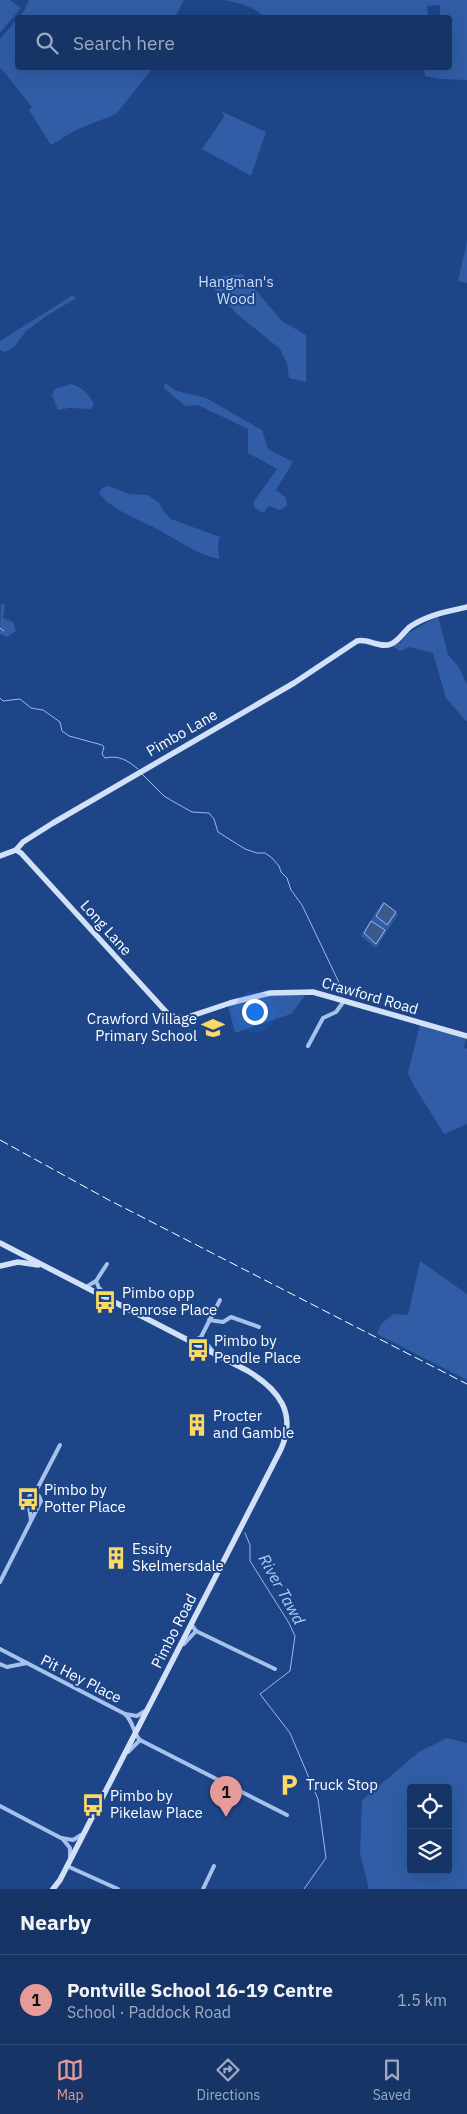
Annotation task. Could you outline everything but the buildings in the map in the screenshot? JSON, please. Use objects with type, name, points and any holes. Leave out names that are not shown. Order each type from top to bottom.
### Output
[{"type":"street","name":"Pimbo Lane","points":[[0,856],[16,850],[23,842],[54,823],[294,683],[357,641],[365,640],[390,645],[412,626],[436,615],[467,607]]},
{"type":"street","name":"Long Lane","points":[[16,850],[21,853],[169,1015],[179,1019]]},
{"type":"street","name":"Crawford Road","points":[[179,1019],[270,993],[313,992],[467,1036]]},
{"type":"street","points":[[308,1046],[323,1018],[336,1012],[344,1000]]},
{"type":"street","name":"Pimbo Road","points":[[0,1243],[248,1371],[269,1386],[278,1396],[284,1406],[287,1428],[281,1449],[121,1762],[53,1889]]},
{"type":"street","points":[[0,1266],[18,1262],[45,1266]]},
{"type":"street","points":[[86,1287],[96,1281],[107,1264]]},
{"type":"street","points":[[96,1281],[99,1288],[111,1300]]},
{"type":"street","points":[[192,1342],[201,1337],[220,1300]]},
{"type":"street","points":[[209,1320],[223,1322],[231,1317],[258,1327]]},
{"type":"street","points":[[201,1337],[215,1354]]},
{"type":"street","points":[[31,1520],[28,1499],[30,1494],[35,1493],[60,1445]]},
{"type":"street","points":[[0,1582],[41,1501],[40,1496],[35,1493]]},
{"type":"street","points":[[191,1624],[196,1631],[275,1669]]},
{"type":"street","points":[[175,1656],[189,1637],[196,1631]]},
{"type":"street","name":"Pit Hey Place","points":[[0,1650],[125,1714],[137,1716],[148,1708]]},
{"type":"street","points":[[11,1655],[14,1659],[12,1666]]},
{"type":"street","name":"Pit Hey Place","points":[[0,1664],[7,1667],[27,1663]]},
{"type":"street","name":"Pit Hey Place","points":[[125,1714],[132,1722],[140,1740]]},
{"type":"street","points":[[121,1762],[140,1740],[287,1815]]},
{"type":"street","points":[[0,1806],[61,1838],[70,1848],[68,1864],[118,1889]]},
{"type":"street","points":[[61,1838],[76,1839],[86,1829]]},
{"type":"street","points":[[203,1889],[214,1866]]},
{"type":"green space","points":[[0,0],[10,0],[21,8],[0,33]]},
{"type":"green space","points":[[29,0],[184,0],[176,15],[21,15]]},
{"type":"green space","points":[[224,0],[467,0],[467,80],[440,79],[425,76],[424,70],[452,70],[452,15],[440,15],[440,5],[427,6],[428,15],[262,15],[241,4]]},
{"type":"green space","points":[[15,21],[15,70],[151,70],[116,114],[76,130],[51,145],[29,110],[32,107],[0,67],[0,39]]},
{"type":"green space","points":[[223,112],[266,132],[251,176],[202,149],[224,117]]},
{"type":"green space","points":[[467,241],[467,283],[458,281]]},
{"type":"green space","name":"Hangman's Wood","points":[[242,274],[282,321],[306,335],[306,382],[289,378],[287,363],[280,349],[237,314],[204,279]]},
{"type":"green space","points":[[73,295],[76,298],[26,331],[14,347],[5,352],[0,350],[0,341]]},
{"type":"green space","points":[[165,383],[177,391],[206,398],[262,430],[268,449],[293,462],[276,490],[286,498],[287,506],[280,510],[269,506],[263,513],[254,507],[254,501],[277,469],[248,453],[248,429],[198,405],[185,406],[164,388]]},
{"type":"green space","points":[[71,384],[81,389],[94,403],[91,409],[69,408],[58,410],[52,395],[55,389]]},
{"type":"green space","points":[[108,486],[130,494],[148,495],[159,503],[171,519],[220,537],[218,544],[219,559],[195,551],[119,510],[99,493],[102,488]]},
{"type":"green space","points":[[1,603],[5,605],[3,618],[13,622],[16,631],[7,637],[0,634]]},
{"type":"green space","points":[[438,616],[448,655],[458,666],[467,684],[467,722],[446,698],[433,653],[410,647],[400,651],[392,646],[401,642],[407,634]]},
{"type":"green space","points":[[383,901],[398,914],[376,948],[361,936]]},
{"type":"green space","points":[[307,993],[291,1014],[235,1033],[228,1006],[271,995]]},
{"type":"green space","points":[[420,1024],[467,1037],[464,1047],[467,1049],[467,1124],[444,1134],[408,1073]]},
{"type":"green space","points":[[420,1261],[467,1294],[467,1380],[377,1334],[381,1324],[393,1314],[408,1315]]},
{"type":"green space","points":[[447,1738],[467,1743],[467,1889],[369,1889],[360,1853],[362,1800],[419,1752]]},
{"type":"shaded area","points":[[384,903],[396,912],[387,925],[376,916]]},
{"type":"shaded area","points":[[371,921],[385,930],[376,944],[364,933]]},
{"type":"waterway","points":[[0,628],[4,631]]},
{"type":"waterway","points":[[0,698],[3,701],[20,699],[31,708],[43,710],[60,722],[62,731],[69,736],[102,745],[104,747],[102,754],[105,758],[115,757],[123,759],[138,769]]},
{"type":"waterway","points":[[141,773],[164,796],[174,802],[192,812],[209,813],[214,819],[218,832],[245,849],[257,853],[265,853],[272,858],[287,878],[291,890],[302,905],[343,991],[342,995]]},
{"type":"waterway","name":"River Tawd","points":[[245,1533],[250,1545],[250,1561],[289,1623],[295,1636],[290,1671],[260,1694],[290,1733],[318,1799],[326,1858],[304,1889]]},
{"type":"railway","points":[[0,1140],[107,1199],[467,1384]]},
{"type":"place","name":"Crawford Village Primary School","points":[[213,1028]]},
{"type":"place","name":"Pimbo opp Penrose Place","points":[[105,1302]]},
{"type":"place","name":"Pimbo by Pendle Place","points":[[198,1350]]},
{"type":"place","name":"Procter and Gamble","points":[[197,1425]]},
{"type":"place","name":"Pimbo by Potter Place","points":[[28,1499]]},
{"type":"place","name":"Essity Skelmersdale","points":[[116,1558]]},
{"type":"place","name":"Truck Stop","points":[[289,1785]]},
{"type":"place","name":"Pimbo by Pikelaw Place","points":[[93,1805]]},
{"type":"place","name":"Pontville School 16-19 Centre","points":[[226,1817]]}]
